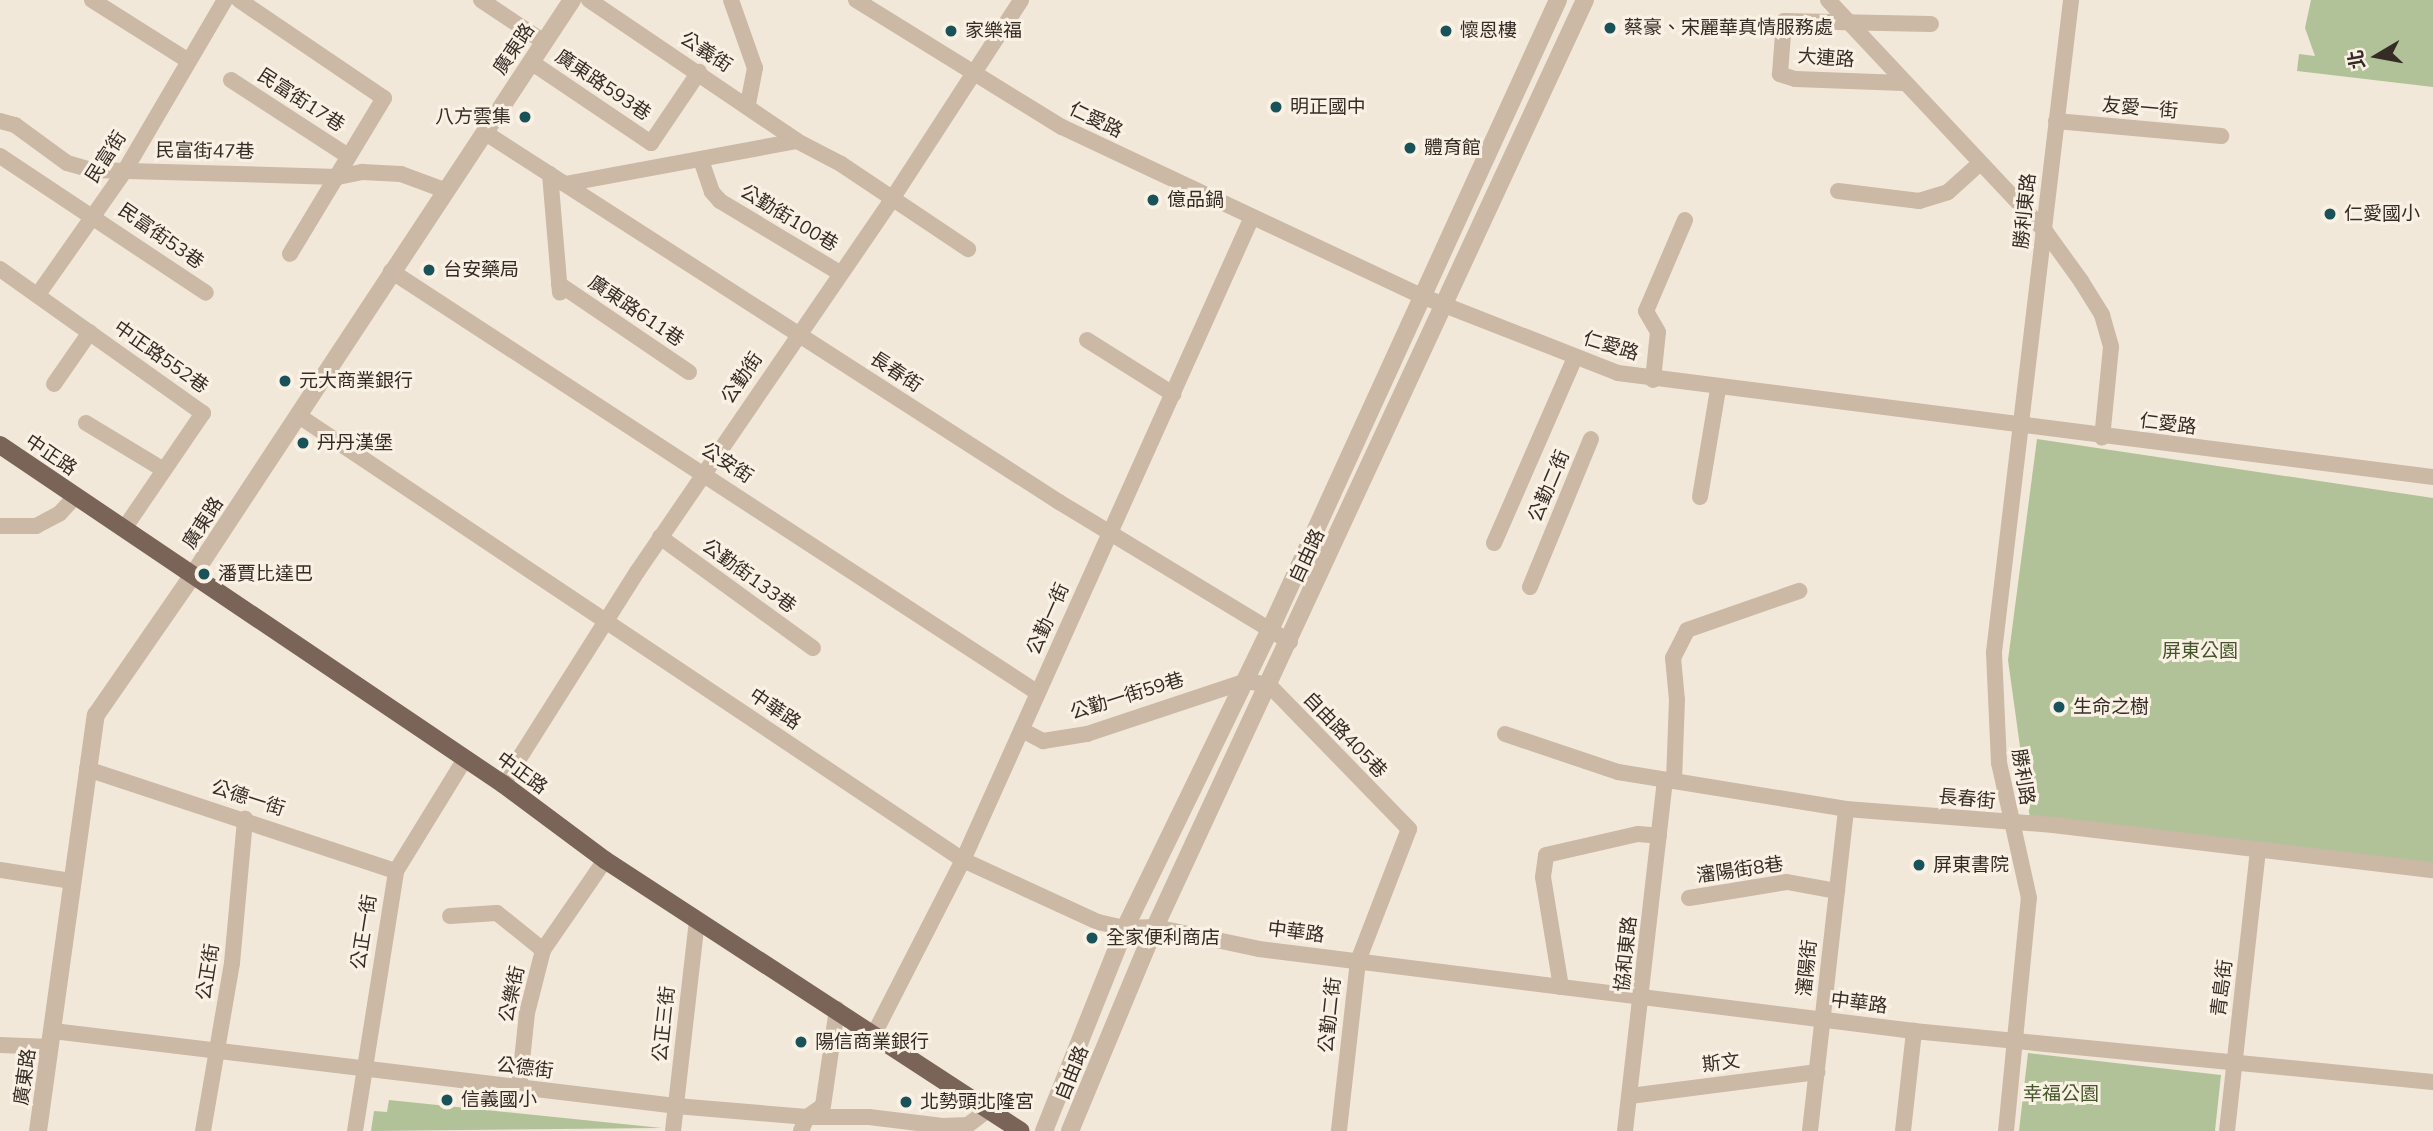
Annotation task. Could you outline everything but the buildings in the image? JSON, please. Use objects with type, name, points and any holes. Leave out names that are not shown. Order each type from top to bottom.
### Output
[{"type":"main road","name":"中正路","points":[[0,445],[503,784],[605,860],[1020,1131]]},
{"type":"street","points":[[92,0],[187,60]]},
{"type":"street","name":"民富街","points":[[39,293],[124,172],[187,60],[225,0]]},
{"type":"street","name":"民富街17巷","points":[[239,0],[384,98],[290,254]]},
{"type":"street","points":[[481,0],[544,42]]},
{"type":"street","name":"廣東路","points":[[38,1131],[96,715],[299,416],[444,190],[572,0]]},
{"type":"street","name":"公義街","points":[[589,0],[748,105],[797,141],[968,249]]},
{"type":"street","points":[[731,0],[755,68],[748,105]]},
{"type":"street","name":"仁愛路","points":[[856,0],[973,75],[1062,127],[1424,297],[1575,358],[1653,380],[2102,438],[2433,477]]},
{"type":"street","name":"公勤街","points":[[503,784],[660,537],[892,199],[1021,0]]},
{"type":"street","name":"自由路","points":[[1044,1131],[1125,928],[1269,632],[1558,0]]},
{"type":"street","name":"自由路","points":[[1070,1131],[1155,927],[1290,642],[1585,0]]},
{"type":"street","name":"大連路","points":[[1828,0],[1979,164],[2045,231]]},
{"type":"street","name":"勝利東路","points":[[2021,427],[2071,0]]},
{"type":"street","name":"大連路","points":[[1849,24],[1784,21],[1780,74],[1795,79],[1903,83]]},
{"type":"street","points":[[1849,24],[1931,24]]},
{"type":"street","name":"廣東路593巷","points":[[531,62],[651,143],[699,72]]},
{"type":"street","name":"民富街17巷","points":[[231,80],[348,156]]},
{"type":"street","name":"民富街47巷","points":[[0,121],[15,125],[67,163],[124,172],[217,170],[338,177],[362,172],[401,174],[444,190]]},
{"type":"street","name":"友愛一街","points":[[2056,121],[2221,136]]},
{"type":"street","name":"長春街","points":[[484,132],[1110,534],[1269,632],[1290,642]]},
{"type":"street","points":[[565,184],[797,141]]},
{"type":"street","name":"民富街53巷","points":[[0,156],[93,215],[206,293]]},
{"type":"street","name":"公勤街100巷","points":[[701,160],[712,192],[720,201],[840,274]]},
{"type":"street","points":[[1838,191],[1919,201],[1948,192],[1979,164]]},
{"type":"street","name":"廣東路611巷","points":[[550,174],[560,290],[689,372]]},
{"type":"street","name":"公勤一街","points":[[874,1034],[963,860],[1252,217]]},
{"type":"street","points":[[1653,380],[1658,332],[1646,311],[1685,220]]},
{"type":"street","points":[[2045,231],[2102,315],[2111,347],[2102,438]]},
{"type":"street","points":[[0,269],[39,293]]},
{"type":"street","name":"公安街","points":[[391,271],[1038,693]]},
{"type":"street","name":"中正路552巷","points":[[39,293],[204,413],[124,528]]},
{"type":"street","points":[[54,384],[90,332]]},
{"type":"street","points":[[1087,340],[1173,394]]},
{"type":"street","points":[[1494,543],[1575,358]]},
{"type":"street","points":[[1700,497],[1718,389]]},
{"type":"street","name":"中華路","points":[[299,416],[963,860],[1098,922],[1125,928],[1155,927],[1259,949],[1914,1031],[2017,1039],[2234,1064],[2433,1082]]},
{"type":"street","points":[[86,423],[164,470]]},
{"type":"street","name":"勝利路","points":[[2006,1131],[2029,898],[2010,824],[1997,748],[1994,661],[2021,427]]},
{"type":"street","name":"公勤二街","points":[[1530,587],[1591,439]]},
{"type":"street","points":[[0,526],[36,526],[60,513],[76,496]]},
{"type":"street","name":"公勤街133巷","points":[[660,537],[813,648]]},
{"type":"street","name":"協和東路","points":[[1625,1131],[1643,997],[1659,836],[1670,781],[1677,700],[1673,658],[1687,630],[1799,591]]},
{"type":"street","points":[[1246,681],[1269,685]]},
{"type":"street","name":"公勤一街59巷","points":[[1022,730],[1043,741],[1087,734],[1246,681]]},
{"type":"street","name":"自由路405巷","points":[[1269,685],[1409,829]]},
{"type":"street","name":"長春街","points":[[1505,734],[1618,772],[1846,809],[2433,870]]},
{"type":"street","name":"公正一街","points":[[355,1131],[396,871],[466,759]]},
{"type":"street","name":"公德一街","points":[[87,769],[245,818],[396,871]]},
{"type":"street","name":"瀋陽街","points":[[1810,1131],[1846,809]]},
{"type":"street","name":"公正街","points":[[203,1131],[236,930],[245,818]]},
{"type":"street","name":"公勤二街","points":[[1339,1131],[1357,961],[1409,829]]},
{"type":"street","points":[[1561,987],[1543,877],[1546,855],[1638,834],[1659,836]]},
{"type":"street","name":"青島街","points":[[2227,1131],[2258,850]]},
{"type":"street","name":"公樂街","points":[[519,1089],[527,1013],[543,950],[605,860]]},
{"type":"street","points":[[0,870],[72,881]]},
{"type":"street","name":"瀋陽街8巷","points":[[1689,898],[1787,882],[1837,891]]},
{"type":"street","name":"公樂街","points":[[450,916],[497,913],[543,950]]},
{"type":"street","name":"公正三街","points":[[673,1131],[696,921]]},
{"type":"street","points":[[804,1124],[823,1106],[837,1009]]},
{"type":"street","points":[[1903,1131],[1914,1031]]},
{"type":"street","name":"公德街","points":[[0,1045],[51,1039],[215,1054],[676,1106],[804,1124],[869,1117],[949,1126],[968,1125],[988,1110]]},
{"type":"street","name":"斯文","points":[[1630,1096],[1817,1072]]},
{"type":"green space","points":[[2311,0],[2433,0],[2433,87],[2297,71],[2299,54],[2315,56],[2305,28]]},
{"type":"green space","name":"屏東公園","points":[[2037,439],[2433,498],[2433,864],[2030,819],[2008,660]]},
{"type":"green space","name":"幸福公園","points":[[2028,1053],[2221,1075],[2215,1131],[2019,1131]]},
{"type":"green space","points":[[389,1100],[662,1128],[371,1131],[374,1111],[387,1112]]},
{"type":"place","name":"蔡豪、宋麗華真情服務處","points":[[1610,28]]},
{"type":"place","name":"家樂福","points":[[951,31]]},
{"type":"place","name":"懷恩樓","points":[[1446,31]]},
{"type":"place","name":"明正國中","points":[[1276,107]]},
{"type":"place","name":"八方雲集","points":[[525,117]]},
{"type":"place","name":"體育館","points":[[1410,148]]},
{"type":"place","name":"億品鍋","points":[[1153,200]]},
{"type":"place","name":"仁愛國小","points":[[2330,214]]},
{"type":"place","name":"台安藥局","points":[[429,270]]},
{"type":"place","name":"元大商業銀行","points":[[285,381]]},
{"type":"place","name":"丹丹漢堡","points":[[303,443]]},
{"type":"place","name":"潘賈比達巴","points":[[204,574]]},
{"type":"place","name":"生命之樹","points":[[2059,707]]},
{"type":"place","name":"屏東書院","points":[[1919,865]]},
{"type":"place","name":"全家便利商店","points":[[1092,938]]},
{"type":"place","name":"陽信商業銀行","points":[[801,1042]]},
{"type":"place","name":"信義國小","points":[[447,1100]]},
{"type":"place","name":"北勢頭北隆宮","points":[[906,1102]]}]
